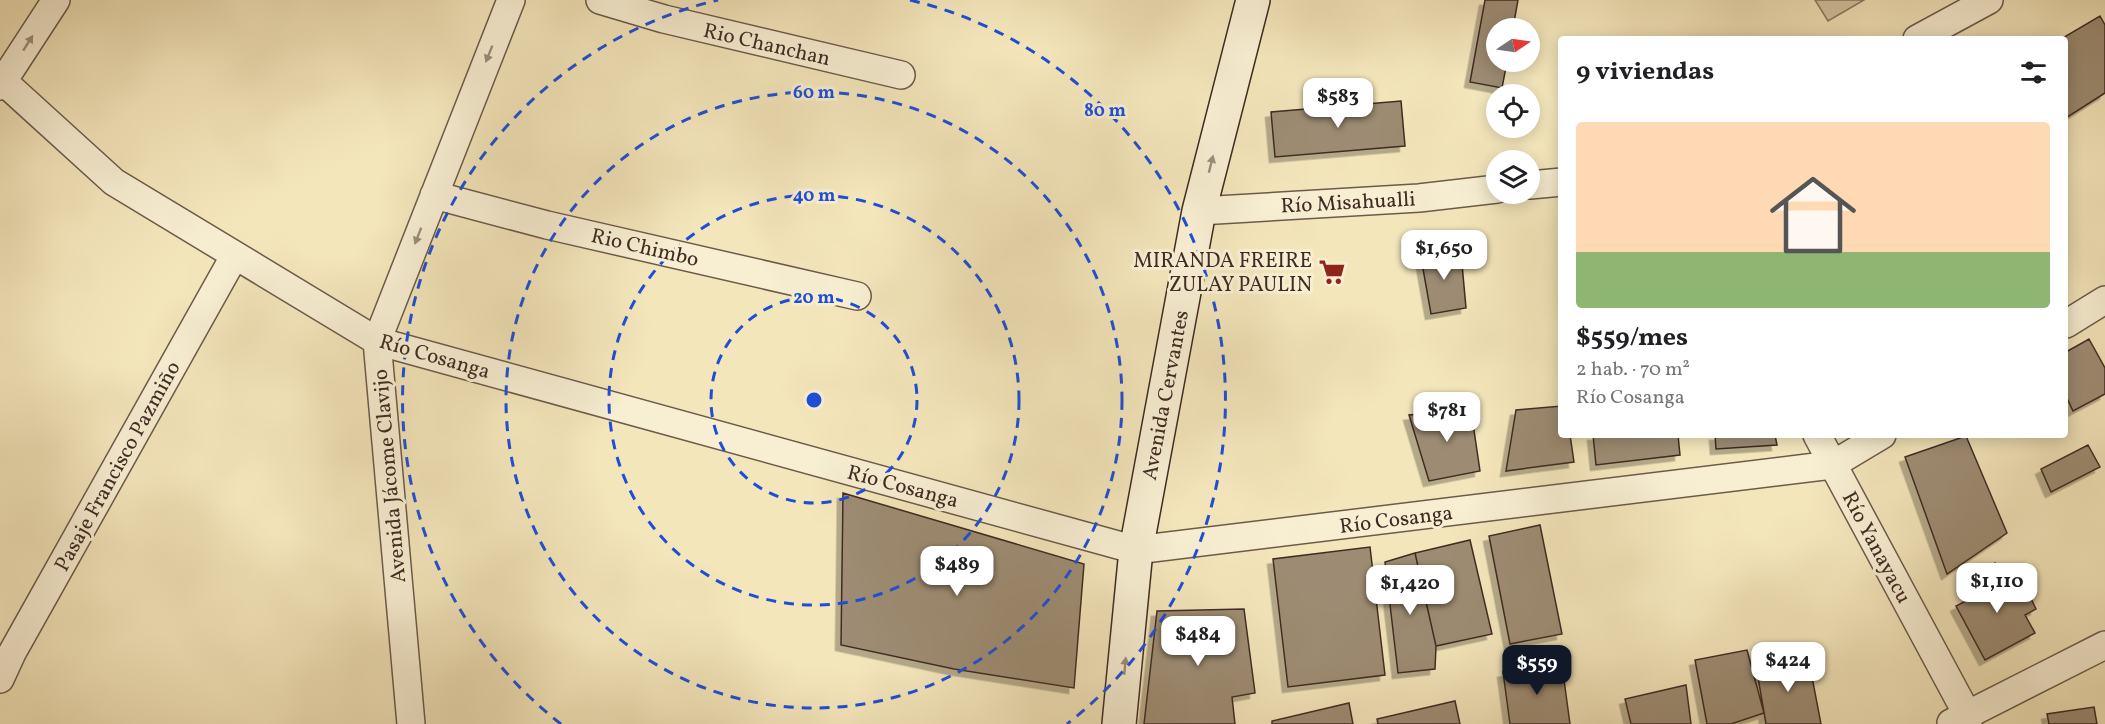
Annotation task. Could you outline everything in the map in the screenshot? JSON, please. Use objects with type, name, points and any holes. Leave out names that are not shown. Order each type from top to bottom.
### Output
[{"type":"street","points":[[2,84],[56,0]]},
{"type":"street","name":"Avenida Jácome Clavijo","points":[[411,724],[377,341],[511,0]]},
{"type":"street","name":"Rio Chanchan","points":[[600,0],[664,19],[901,75]]},
{"type":"street","name":"Avenida Cervantes","points":[[1119,724],[1136,550],[1199,211],[1253,0]]},
{"type":"street","points":[[1923,36],[1989,0]]},
{"type":"street","name":"Río Cosanga","points":[[2,84],[114,182],[377,341],[1136,550],[1832,465],[1877,438]]},
{"type":"street","points":[[1540,184],[1558,182]]},
{"type":"street","name":"Río Misahualli","points":[[1199,211],[1419,198],[1486,190]]},
{"type":"street","name":"Rio Chimbo","points":[[434,195],[547,225],[857,296]]},
{"type":"street","name":"Pasaje Francisco Pazmiño","points":[[0,679],[12,653],[235,255]]},
{"type":"street","points":[[2068,323],[2105,300]]},
{"type":"street","name":"Río Yanayacu","points":[[1818,438],[1962,721]]},
{"type":"street","points":[[1962,721],[2105,645]]},
{"type":"shaded area","points":[[1815,0],[1864,0],[1828,21]]},
{"type":"building","points":[[1485,0],[1518,0],[1515,18],[1486,18],[1486,72],[1505,72],[1503,84],[1486,85],[1470,82]]},
{"type":"building","points":[[2100,16],[2105,25],[2105,93],[2068,117],[2068,36],[2066,36]]},
{"type":"building","points":[[1401,101],[1405,146],[1275,157],[1271,112]]},
{"type":"building","points":[[1420,252],[1461,253],[1466,308],[1431,314]]},
{"type":"building","points":[[2089,339],[2105,368],[2105,394],[2073,411],[2068,400],[2068,351]]},
{"type":"building","points":[[1558,406],[1558,438],[1570,438],[1574,462],[1506,471],[1516,410]]},
{"type":"building","points":[[1471,410],[1480,471],[1429,481],[1409,415]]},
{"type":"building","points":[[1593,438],[1678,438],[1680,455],[1596,465]]},
{"type":"building","points":[[1715,438],[1776,438],[1777,445],[1716,449]]},
{"type":"building","points":[[1960,438],[1967,438],[2007,533],[1947,574],[1905,457]]},
{"type":"building","points":[[2088,445],[2100,467],[2051,492],[2041,469]]},
{"type":"building","points":[[843,493],[1084,564],[1074,688],[954,669],[841,645]]},
{"type":"building","points":[[1540,525],[1562,634],[1510,644],[1489,536]]},
{"type":"building","points":[[1470,540],[1492,634],[1436,646],[1415,553]]},
{"type":"building","points":[[1370,547],[1385,675],[1288,687],[1273,559]]},
{"type":"building","points":[[1415,553],[1436,646],[1435,669],[1398,673],[1385,562]]},
{"type":"building","points":[[1995,563],[2011,593],[2025,586],[2036,609],[2025,615],[2035,633],[1985,660],[1956,606],[1983,592],[1974,574]]},
{"type":"building","points":[[1244,609],[1255,693],[1232,697],[1235,724],[1144,724],[1157,611]]},
{"type":"building","points":[[1747,650],[1764,713],[1731,724],[1707,724],[1695,660]]},
{"type":"building","points":[[1808,656],[1821,724],[1766,724],[1756,666]]},
{"type":"building","points":[[1562,665],[1570,724],[1510,724],[1503,672]]},
{"type":"building","points":[[1686,685],[1691,724],[1631,724],[1625,699]]},
{"type":"building","points":[[1455,701],[1460,724],[1378,724],[1377,719]]},
{"type":"building","points":[[1349,703],[1353,724],[1272,724],[1272,721]]},
{"type":"building","points":[[2094,707],[2097,724],[2049,724],[2047,714]]},
{"type":"place","name":"MIRANDA FREIRE ZULAY PAULIN","points":[[1332,272]]}]
